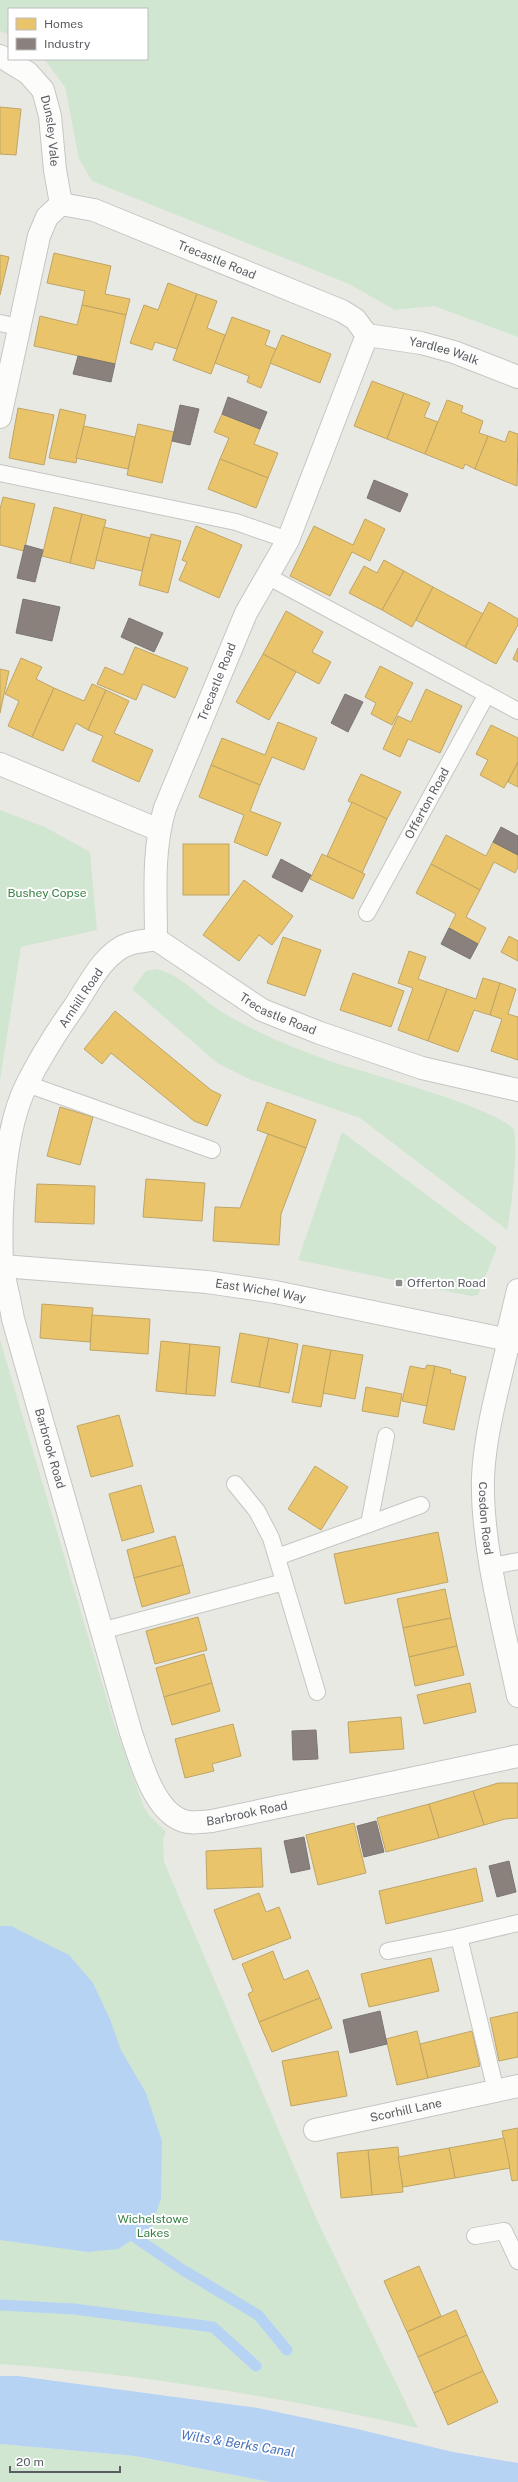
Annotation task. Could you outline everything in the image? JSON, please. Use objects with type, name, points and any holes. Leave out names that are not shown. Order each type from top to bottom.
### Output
[{"type":"street","name":"Dunsley Vale","points":[[0,56],[28,73],[43,90],[50,116],[55,170],[61,204]]},
{"type":"street","points":[[0,417],[9,325],[39,236],[47,217],[61,204]]},
{"type":"street","name":"Trecastle Road","points":[[61,204],[94,210],[342,311],[355,319],[367,335],[288,540],[256,593],[232,645],[165,808],[159,830],[156,852],[156,939],[262,1010],[320,1033],[422,1068],[518,1090]]},
{"type":"street","name":"Yardlee Walk","points":[[367,335],[420,343],[454,352],[518,378]]},
{"type":"street","points":[[0,764],[159,830]]},
{"type":"street","name":"Arnhill Road","points":[[1,1266],[0,1224],[6,1160],[19,1103],[27,1084],[66,1018],[104,963],[114,953],[128,944],[156,939]]},
{"type":"street","name":"East Wichel Way","points":[[1,1266],[208,1282],[275,1292],[511,1341]]},
{"type":"street","name":"Barbrook Road","points":[[1,1266],[14,1319],[101,1631],[141,1763],[162,1804],[182,1821],[212,1821],[254,1814],[518,1756]]},
{"type":"street","points":[[511,1341],[518,1290]]},
{"type":"street","name":"Cosdon Road","points":[[511,1341],[488,1444],[483,1476],[484,1505],[492,1566],[518,1696]]},
{"type":"street","name":"Scorhill Lane","points":[[315,2130],[518,2086]]},
{"type":"lane","points":[[0,473],[236,522],[288,540]]},
{"type":"lane","points":[[267,576],[518,711]]},
{"type":"lane","name":"Offerton Road","points":[[367,913],[487,694]]},
{"type":"lane","points":[[27,1084],[212,1150]]},
{"type":"lane","points":[[369,1524],[386,1436]]},
{"type":"lane","points":[[234,1484],[257,1511],[271,1538],[317,1692]]},
{"type":"lane","points":[[277,1557],[421,1505]]},
{"type":"lane","points":[[492,1566],[518,1561]]},
{"type":"lane","points":[[101,1631],[284,1582]]},
{"type":"lane","points":[[388,1951],[518,1924]]},
{"type":"lane","points":[[459,1937],[496,2091]]},
{"type":"lane","points":[[475,2236],[504,2231],[518,2262]]},
{"type":"green space","points":[[0,0],[518,0],[518,337],[434,306],[395,310],[349,284],[92,181],[79,159],[65,87],[45,60],[148,60],[148,8],[8,8],[8,35],[0,31]]},
{"type":"green space","name":"Bushey Copse","points":[[0,810],[45,827],[90,852],[97,930],[21,947],[0,1080]]},
{"type":"green space","points":[[157,969],[166,972],[183,982],[222,1012],[273,1039],[327,1060],[456,1101],[502,1121],[514,1130],[515,1139],[514,1178],[507,1230],[360,1118],[251,1080],[217,1063],[132,989],[146,971]]},
{"type":"green space","points":[[342,1132],[497,1247],[478,1295],[471,1296],[298,1260]]},
{"type":"green space","name":"Wichelstowe Lakes","points":[[0,1340],[114,1723],[144,1807],[149,1815],[166,1832],[163,1840],[164,1862],[317,2220],[418,2428],[315,2406],[158,2380],[53,2368],[0,2364]]},
{"type":"green space","points":[[0,2444],[135,2456],[270,2482],[0,2482]]},
{"type":"water","points":[[0,1926],[11,1926],[69,1955],[93,1983],[110,2019],[121,2050],[146,2093],[162,2141],[161,2199],[151,2228],[118,2249],[88,2252],[0,2240]]},
{"type":"water","name":"Wilts & Berks Canal","points":[[0,2376],[18,2376],[258,2408],[353,2428],[453,2452],[518,2463],[518,2482],[270,2482],[135,2456],[0,2444]]},
{"type":"building: Homes","points":[[0,107],[21,109],[16,155],[0,154]]},
{"type":"building: Homes","points":[[54,253],[111,266],[105,294],[130,299],[126,315],[82,305],[85,291],[47,283]]},
{"type":"building: Homes","points":[[0,255],[9,257],[0,295]]},
{"type":"building: Homes","points":[[168,283],[197,294],[177,349],[155,342],[152,350],[130,343],[144,305],[158,310]]},
{"type":"building: Homes","points":[[197,294],[217,301],[207,328],[225,335],[211,374],[173,360]]},
{"type":"building: Homes","points":[[82,305],[126,315],[115,364],[34,346],[40,316],[77,325]]},
{"type":"building: Homes","points":[[232,317],[270,331],[265,345],[276,349],[261,388],[247,382],[249,376],[215,363]]},
{"type":"building: Homes","points":[[282,335],[331,354],[320,383],[270,363]]},
{"type":"building: Homes","points":[[372,381],[404,393],[387,439],[354,426]]},
{"type":"building: Homes","points":[[404,393],[430,403],[424,417],[438,422],[425,454],[387,439]]},
{"type":"building: Homes","points":[[447,400],[463,406],[461,412],[483,421],[479,433],[488,436],[475,469],[465,464],[463,469],[425,454]]},
{"type":"building: Homes","points":[[18,408],[54,415],[44,465],[9,458]]},
{"type":"building: Homes","points":[[60,409],[86,415],[76,463],[49,458]]},
{"type":"building: Homes","points":[[222,414],[260,429],[254,444],[278,453],[268,478],[220,459],[229,438],[214,432]]},
{"type":"building: Homes","points":[[138,424],[174,432],[162,483],[127,475]]},
{"type":"building: Homes","points":[[84,426],[135,437],[128,469],[76,458]]},
{"type":"building: Homes","points":[[509,431],[518,434],[517,486],[475,469],[488,436],[505,442]]},
{"type":"building: Homes","points":[[220,459],[268,478],[256,508],[208,489]]},
{"type":"building: Homes","points":[[3,497],[35,504],[24,551],[0,545],[0,509]]},
{"type":"building: Homes","points":[[54,507],[82,514],[70,563],[42,556]]},
{"type":"building: Homes","points":[[82,514],[106,520],[94,569],[70,563]]},
{"type":"building: Homes","points":[[365,519],[385,529],[370,561],[352,552],[330,596],[290,576],[314,526],[353,545]]},
{"type":"building: Homes","points":[[196,526],[242,545],[219,598],[179,580],[187,562],[182,560]]},
{"type":"building: Homes","points":[[104,527],[150,538],[142,571],[96,560]]},
{"type":"building: Homes","points":[[151,534],[181,541],[168,593],[139,585]]},
{"type":"building: Homes","points":[[384,560],[404,571],[382,610],[349,593],[364,566],[377,573]]},
{"type":"building: Homes","points":[[404,571],[433,587],[412,627],[382,610]]},
{"type":"building: Homes","points":[[433,587],[483,614],[465,647],[416,620]]},
{"type":"building: Homes","points":[[489,602],[518,619],[518,625],[496,664],[465,647]]},
{"type":"building: Homes","points":[[286,611],[323,632],[312,652],[331,662],[319,684],[263,654]]},
{"type":"building: Homes","points":[[135,647],[188,668],[175,698],[143,684],[136,700],[97,684],[105,667],[123,675]]},
{"type":"building: Homes","points":[[518,648],[518,662],[513,659]]},
{"type":"building: Homes","points":[[263,654],[296,672],[269,720],[236,702]]},
{"type":"building: Homes","points":[[21,658],[42,667],[36,679],[54,688],[32,737],[8,726],[19,701],[5,694]]},
{"type":"building: Homes","points":[[380,666],[413,683],[392,725],[371,714],[376,703],[365,697]]},
{"type":"building: Homes","points":[[0,669],[9,671],[0,713]]},
{"type":"building: Homes","points":[[92,684],[106,690],[88,730],[76,723],[63,751],[32,737],[54,688],[84,701]]},
{"type":"building: Homes","points":[[426,689],[462,706],[440,753],[408,739],[400,757],[383,749],[398,716],[411,722]]},
{"type":"building: Homes","points":[[106,690],[129,701],[114,733],[153,750],[139,782],[92,761],[103,736],[88,730]]},
{"type":"building: Homes","points":[[278,722],[317,738],[304,770],[272,757],[260,785],[211,765],[222,738],[265,755]]},
{"type":"building: Homes","points":[[491,725],[518,738],[518,762],[504,788],[480,775],[488,760],[476,754]]},
{"type":"building: Homes","points":[[518,762],[518,787],[508,782]]},
{"type":"building: Homes","points":[[211,765],[260,785],[250,811],[281,823],[267,856],[234,842],[244,815],[199,797]]},
{"type":"building: Homes","points":[[361,774],[401,792],[387,819],[348,801]]},
{"type":"building: Homes","points":[[352,802],[387,819],[362,873],[327,856]]},
{"type":"building: Homes","points":[[446,835],[486,856],[493,842],[518,855],[518,867],[515,873],[494,862],[480,890],[431,864]]},
{"type":"building: Homes","points":[[183,844],[229,844],[229,895],[183,895]]},
{"type":"building: Homes","points":[[322,854],[365,874],[353,899],[310,879]]},
{"type":"building: Homes","points":[[431,864],[480,890],[466,917],[486,928],[478,944],[449,928],[456,914],[416,893]]},
{"type":"building: Homes","points":[[244,880],[293,916],[272,945],[259,935],[239,961],[203,935]]},
{"type":"building: Homes","points":[[509,936],[518,941],[518,961],[501,952]]},
{"type":"building: Homes","points":[[283,937],[321,950],[305,996],[267,983]]},
{"type":"building: Homes","points":[[409,951],[426,957],[418,979],[447,989],[428,1041],[398,1030],[413,988],[398,983]]},
{"type":"building: Homes","points":[[353,973],[404,991],[391,1027],[340,1010]]},
{"type":"building: Homes","points":[[483,978],[500,983],[490,1015],[474,1010],[458,1052],[428,1041],[447,989],[476,999]]},
{"type":"building: Homes","points":[[500,983],[516,989],[508,1014],[518,1017],[518,1060],[491,1051],[502,1019],[490,1015]]},
{"type":"building: Homes","points":[[115,1011],[211,1090],[221,1095],[207,1126],[194,1121],[111,1053],[102,1064],[84,1049]]},
{"type":"building: Homes","points":[[267,1102],[316,1120],[306,1148],[257,1130]]},
{"type":"building: Homes","points":[[60,1107],[93,1117],[80,1165],[47,1156]]},
{"type":"building: Homes","points":[[268,1134],[306,1148],[281,1214],[279,1245],[213,1241],[215,1207],[240,1208]]},
{"type":"building: Homes","points":[[146,1179],[205,1183],[202,1221],[143,1217]]},
{"type":"building: Homes","points":[[37,1184],[95,1186],[94,1224],[35,1222]]},
{"type":"building: Homes","points":[[42,1304],[93,1308],[90,1342],[40,1338]]},
{"type":"building: Homes","points":[[92,1315],[150,1319],[148,1354],[90,1350]]},
{"type":"building: Homes","points":[[240,1333],[269,1338],[259,1387],[231,1382]]},
{"type":"building: Homes","points":[[269,1338],[298,1344],[289,1393],[259,1387]]},
{"type":"building: Homes","points":[[161,1341],[190,1344],[186,1394],[156,1391]]},
{"type":"building: Homes","points":[[190,1344],[220,1347],[215,1396],[186,1394]]},
{"type":"building: Homes","points":[[303,1345],[331,1350],[321,1407],[292,1402]]},
{"type":"building: Homes","points":[[331,1350],[363,1355],[355,1399],[323,1393]]},
{"type":"building: Homes","points":[[427,1365],[435,1366],[427,1406],[402,1401],[410,1366],[425,1369]]},
{"type":"building: Homes","points":[[435,1366],[451,1370],[450,1373],[466,1377],[454,1430],[423,1423]]},
{"type":"building: Homes","points":[[366,1387],[402,1394],[398,1417],[362,1411]]},
{"type":"building: Homes","points":[[119,1415],[133,1466],[91,1477],[77,1426]]},
{"type":"building: Homes","points":[[315,1466],[348,1487],[321,1530],[288,1509]]},
{"type":"building: Homes","points":[[141,1485],[154,1532],[122,1541],[109,1494]]},
{"type":"building: Homes","points":[[438,1532],[448,1582],[345,1604],[334,1554]]},
{"type":"building: Homes","points":[[175,1536],[183,1565],[134,1578],[127,1550]]},
{"type":"building: Homes","points":[[183,1565],[190,1593],[142,1607],[134,1578]]},
{"type":"building: Homes","points":[[445,1589],[451,1618],[403,1628],[397,1599]]},
{"type":"building: Homes","points":[[198,1617],[207,1650],[155,1664],[146,1631]]},
{"type":"building: Homes","points":[[451,1618],[457,1646],[409,1657],[403,1628]]},
{"type":"building: Homes","points":[[457,1646],[464,1675],[415,1686],[409,1657]]},
{"type":"building: Homes","points":[[204,1654],[212,1683],[164,1697],[156,1668]]},
{"type":"building: Homes","points":[[212,1683],[220,1711],[172,1725],[164,1697]]},
{"type":"building: Homes","points":[[470,1683],[476,1712],[424,1724],[417,1695]]},
{"type":"building: Homes","points":[[401,1717],[404,1749],[350,1753],[348,1722]]},
{"type":"building: Homes","points":[[233,1724],[241,1756],[212,1764],[214,1771],[185,1778],[175,1739]]},
{"type":"building: Homes","points":[[498,1783],[518,1783],[518,1818],[505,1819],[484,1825],[473,1791]]},
{"type":"building: Homes","points":[[473,1791],[484,1825],[439,1838],[429,1804]]},
{"type":"building: Homes","points":[[429,1804],[439,1838],[386,1852],[377,1818]]},
{"type":"building: Homes","points":[[354,1823],[366,1873],[318,1885],[306,1835]]},
{"type":"building: Homes","points":[[261,1848],[263,1887],[207,1889],[206,1851]]},
{"type":"building: Homes","points":[[476,1868],[483,1901],[386,1924],[379,1891]]},
{"type":"building: Homes","points":[[259,1893],[266,1912],[279,1907],[291,1938],[233,1960],[214,1910]]},
{"type":"building: Homes","points":[[273,1951],[284,1980],[308,1970],[320,1998],[259,2022],[248,1994],[253,1991],[242,1964]]},
{"type":"building: Homes","points":[[431,1958],[439,1991],[369,2007],[361,1974]]},
{"type":"building: Homes","points":[[320,1998],[332,2028],[272,2052],[259,2022]]},
{"type":"building: Homes","points":[[518,2012],[518,2057],[499,2061],[490,2018]]},
{"type":"building: Homes","points":[[417,2031],[428,2078],[397,2085],[386,2039]]},
{"type":"building: Homes","points":[[472,2031],[480,2066],[428,2078],[420,2044]]},
{"type":"building: Homes","points":[[338,2051],[347,2096],[291,2106],[282,2061]]},
{"type":"building: Homes","points":[[518,2128],[518,2180],[512,2181],[502,2131]]},
{"type":"building: Homes","points":[[504,2138],[510,2168],[455,2178],[449,2148]]},
{"type":"building: Homes","points":[[398,2147],[403,2192],[372,2195],[368,2150]]},
{"type":"building: Homes","points":[[449,2148],[455,2178],[403,2187],[398,2157]]},
{"type":"building: Homes","points":[[368,2150],[372,2195],[341,2198],[337,2153]]},
{"type":"building: Homes","points":[[419,2266],[441,2316],[407,2332],[384,2281]]},
{"type":"building: Homes","points":[[456,2310],[467,2335],[418,2357],[407,2332]]},
{"type":"building: Homes","points":[[467,2335],[483,2371],[434,2393],[418,2357]]},
{"type":"building: Homes","points":[[483,2371],[498,2402],[448,2425],[434,2393]]},
{"type":"building: Industry","points":[[78,356],[115,364],[111,382],[73,374]]},
{"type":"building: Industry","points":[[228,397],[267,412],[260,429],[222,414]]},
{"type":"building: Industry","points":[[180,405],[199,409],[190,445],[172,441]]},
{"type":"building: Industry","points":[[374,480],[408,494],[400,512],[367,498]]},
{"type":"building: Industry","points":[[25,545],[43,550],[35,582],[17,578]]},
{"type":"building: Industry","points":[[23,599],[60,607],[52,641],[16,633]]},
{"type":"building: Industry","points":[[129,618],[163,633],[154,652],[121,637]]},
{"type":"building: Industry","points":[[345,694],[363,702],[348,732],[331,723]]},
{"type":"building: Industry","points":[[501,827],[518,836],[518,855],[493,842]]},
{"type":"building: Industry","points":[[281,859],[311,875],[302,892],[272,877]]},
{"type":"building: Industry","points":[[449,928],[478,944],[470,959],[441,944]]},
{"type":"building: Industry","points":[[316,1730],[318,1759],[293,1760],[292,1731]]},
{"type":"building: Industry","points":[[376,1821],[384,1852],[364,1857],[357,1826]]},
{"type":"building: Industry","points":[[304,1837],[310,1869],[291,1873],[284,1841]]},
{"type":"building: Industry","points":[[509,1861],[516,1892],[497,1897],[489,1866]]},
{"type":"building: Industry","points":[[380,2011],[387,2044],[350,2053],[343,2020]]},
{"type":"waterway","points":[[136,2238],[183,2270],[258,2315],[287,2350]]},
{"type":"waterway","points":[[0,2305],[74,2309],[213,2327],[256,2366]]},
{"type":"place","name":"Offerton Road","points":[[399,1283]]}]
